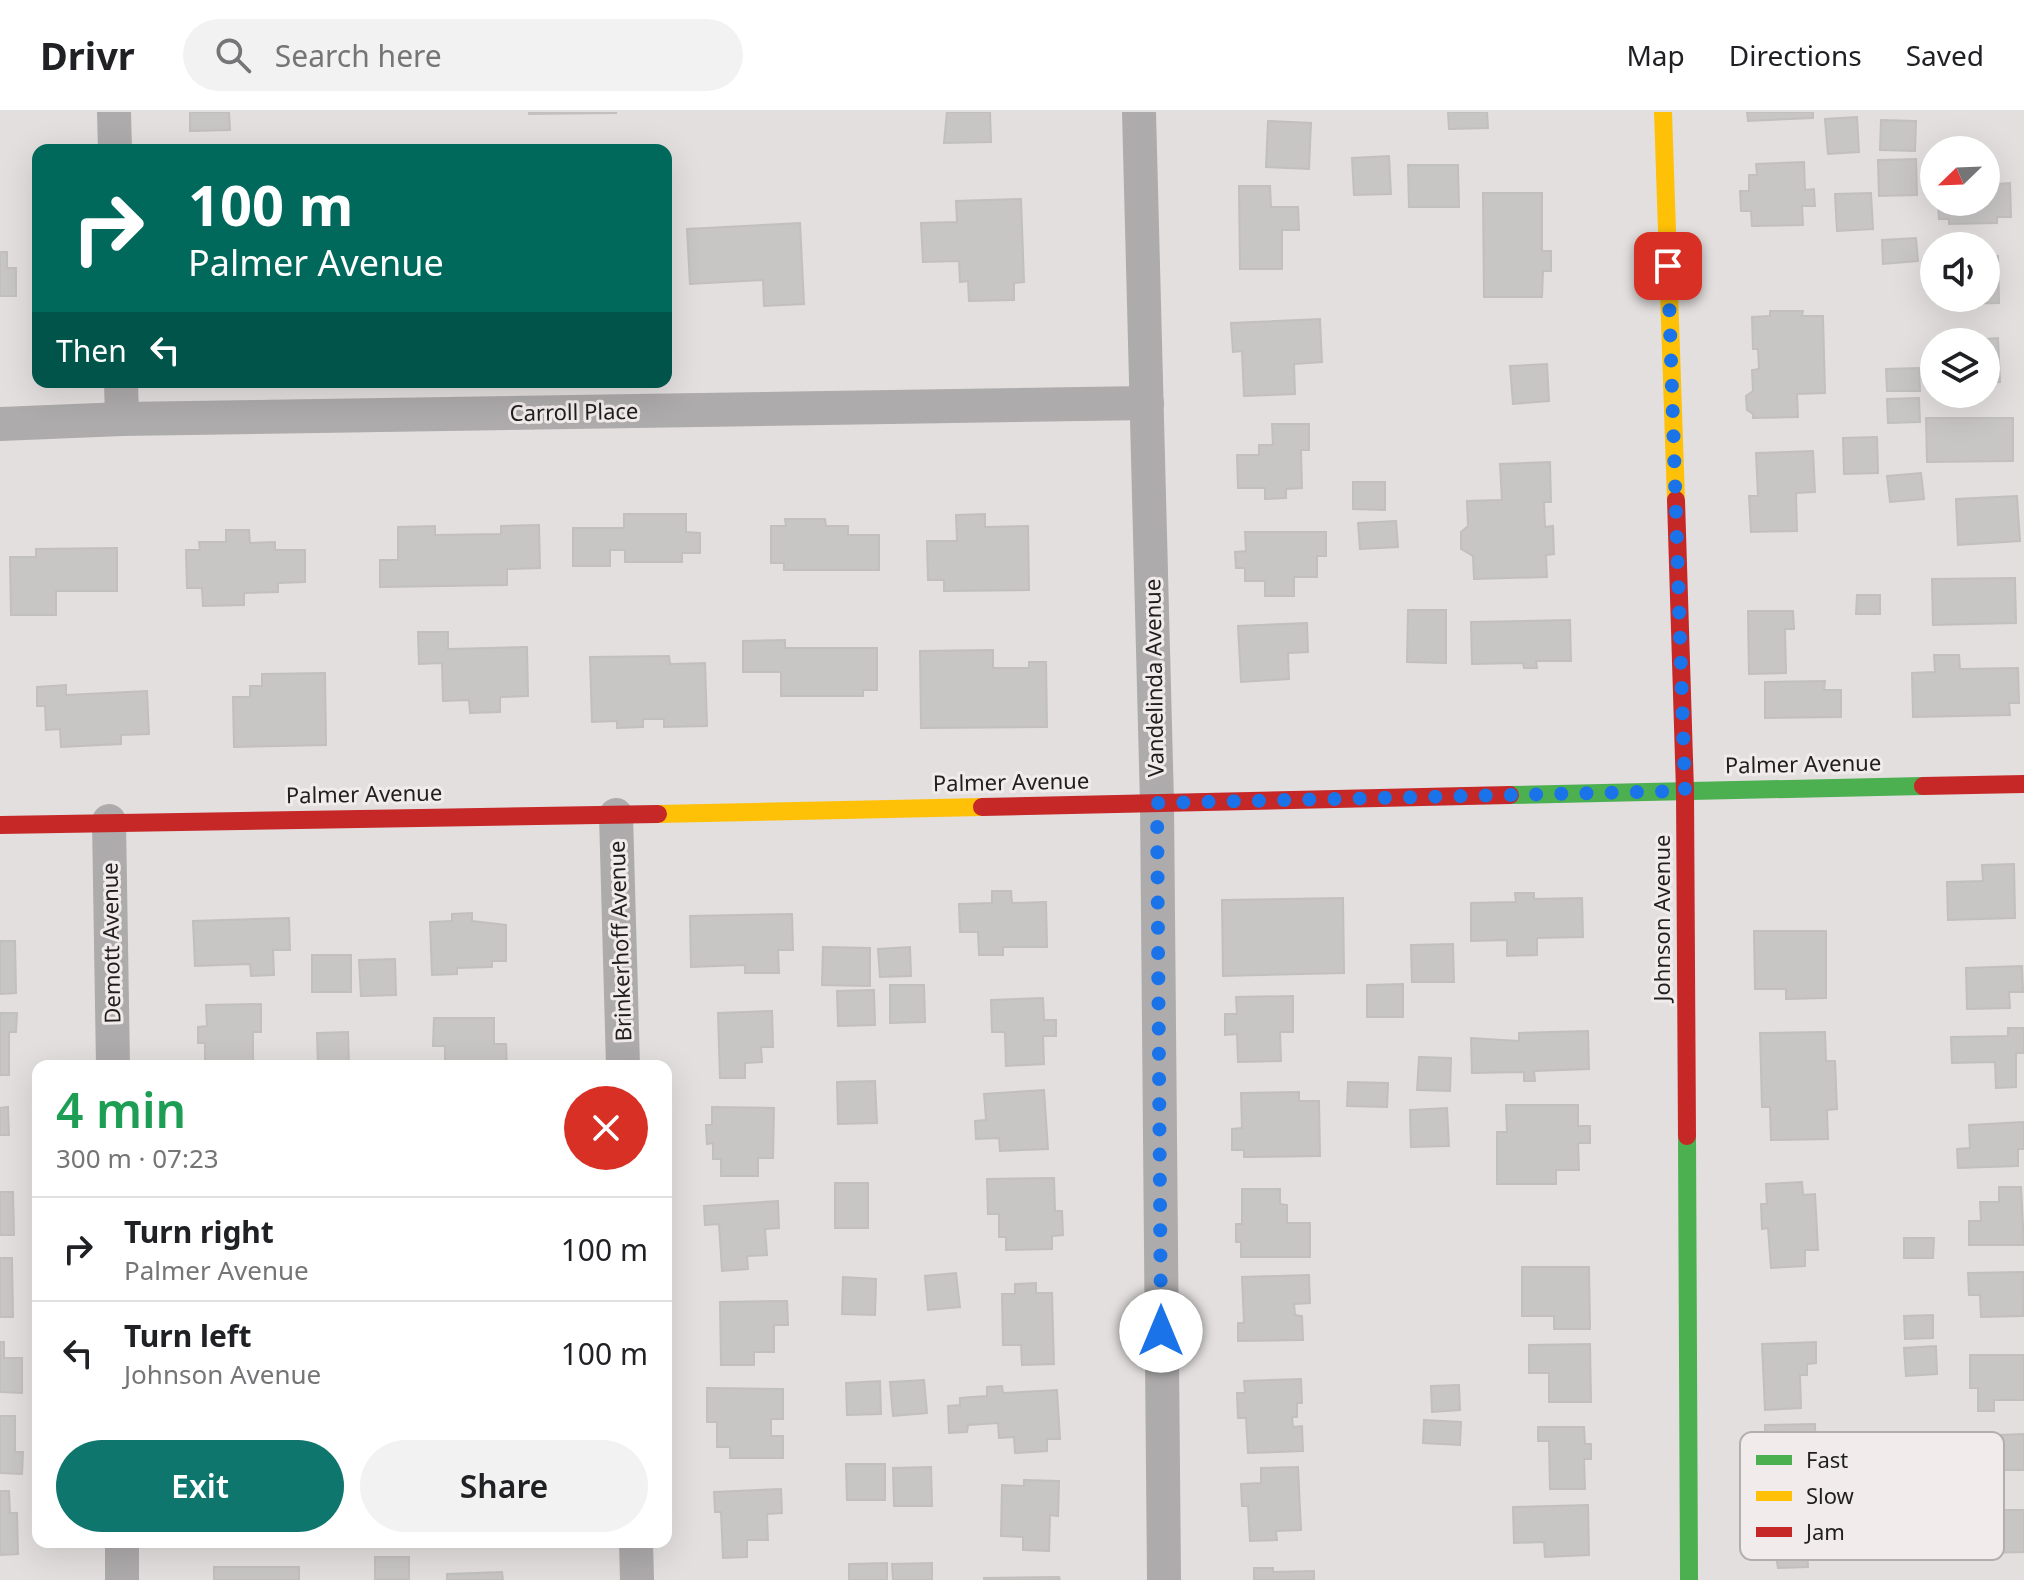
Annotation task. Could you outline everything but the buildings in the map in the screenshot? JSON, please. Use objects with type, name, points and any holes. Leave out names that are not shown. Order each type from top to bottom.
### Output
[{"type":"street","points":[[114,112],[115,144]]},
{"type":"street","name":"Vandelinda Avenue","points":[[1139,112],[1157,803],[1164,1580]]},
{"type":"street","name":"Johnson Avenue","points":[[1663,112],[1685,791],[1689,1580]]},
{"type":"street","points":[[121,388],[122,419]]},
{"type":"street","name":"Carroll Place","points":[[0,424],[122,419],[1147,403]]},
{"type":"street","name":"Palmer Avenue","points":[[0,825],[616,815],[2024,784]]},
{"type":"street","name":"Brinkerhoff Avenue","points":[[616,815],[623,1060]]},
{"type":"street","name":"Demott Avenue","points":[[109,821],[113,1060]]},
{"type":"street","points":[[122,1548],[122,1580]]},
{"type":"street","points":[[636,1548],[637,1580]]},
{"type":"traffic: fast","points":[[1510,795],[1923,786]]},
{"type":"traffic: fast","points":[[1687,1136],[1689,1580]]},
{"type":"traffic: slow","points":[[1663,112],[1676,500]]},
{"type":"traffic: slow","points":[[658,814],[982,807]]},
{"type":"traffic: jam","points":[[1676,500],[1685,791],[1687,1136]]},
{"type":"traffic: jam","points":[[1923,786],[2024,784]]},
{"type":"traffic: jam","points":[[982,807],[1510,795]]},
{"type":"traffic: jam","points":[[0,825],[658,814]]},
{"type":"route","points":[[1161,1331],[1157,803],[1685,791],[1668,266]]}]
